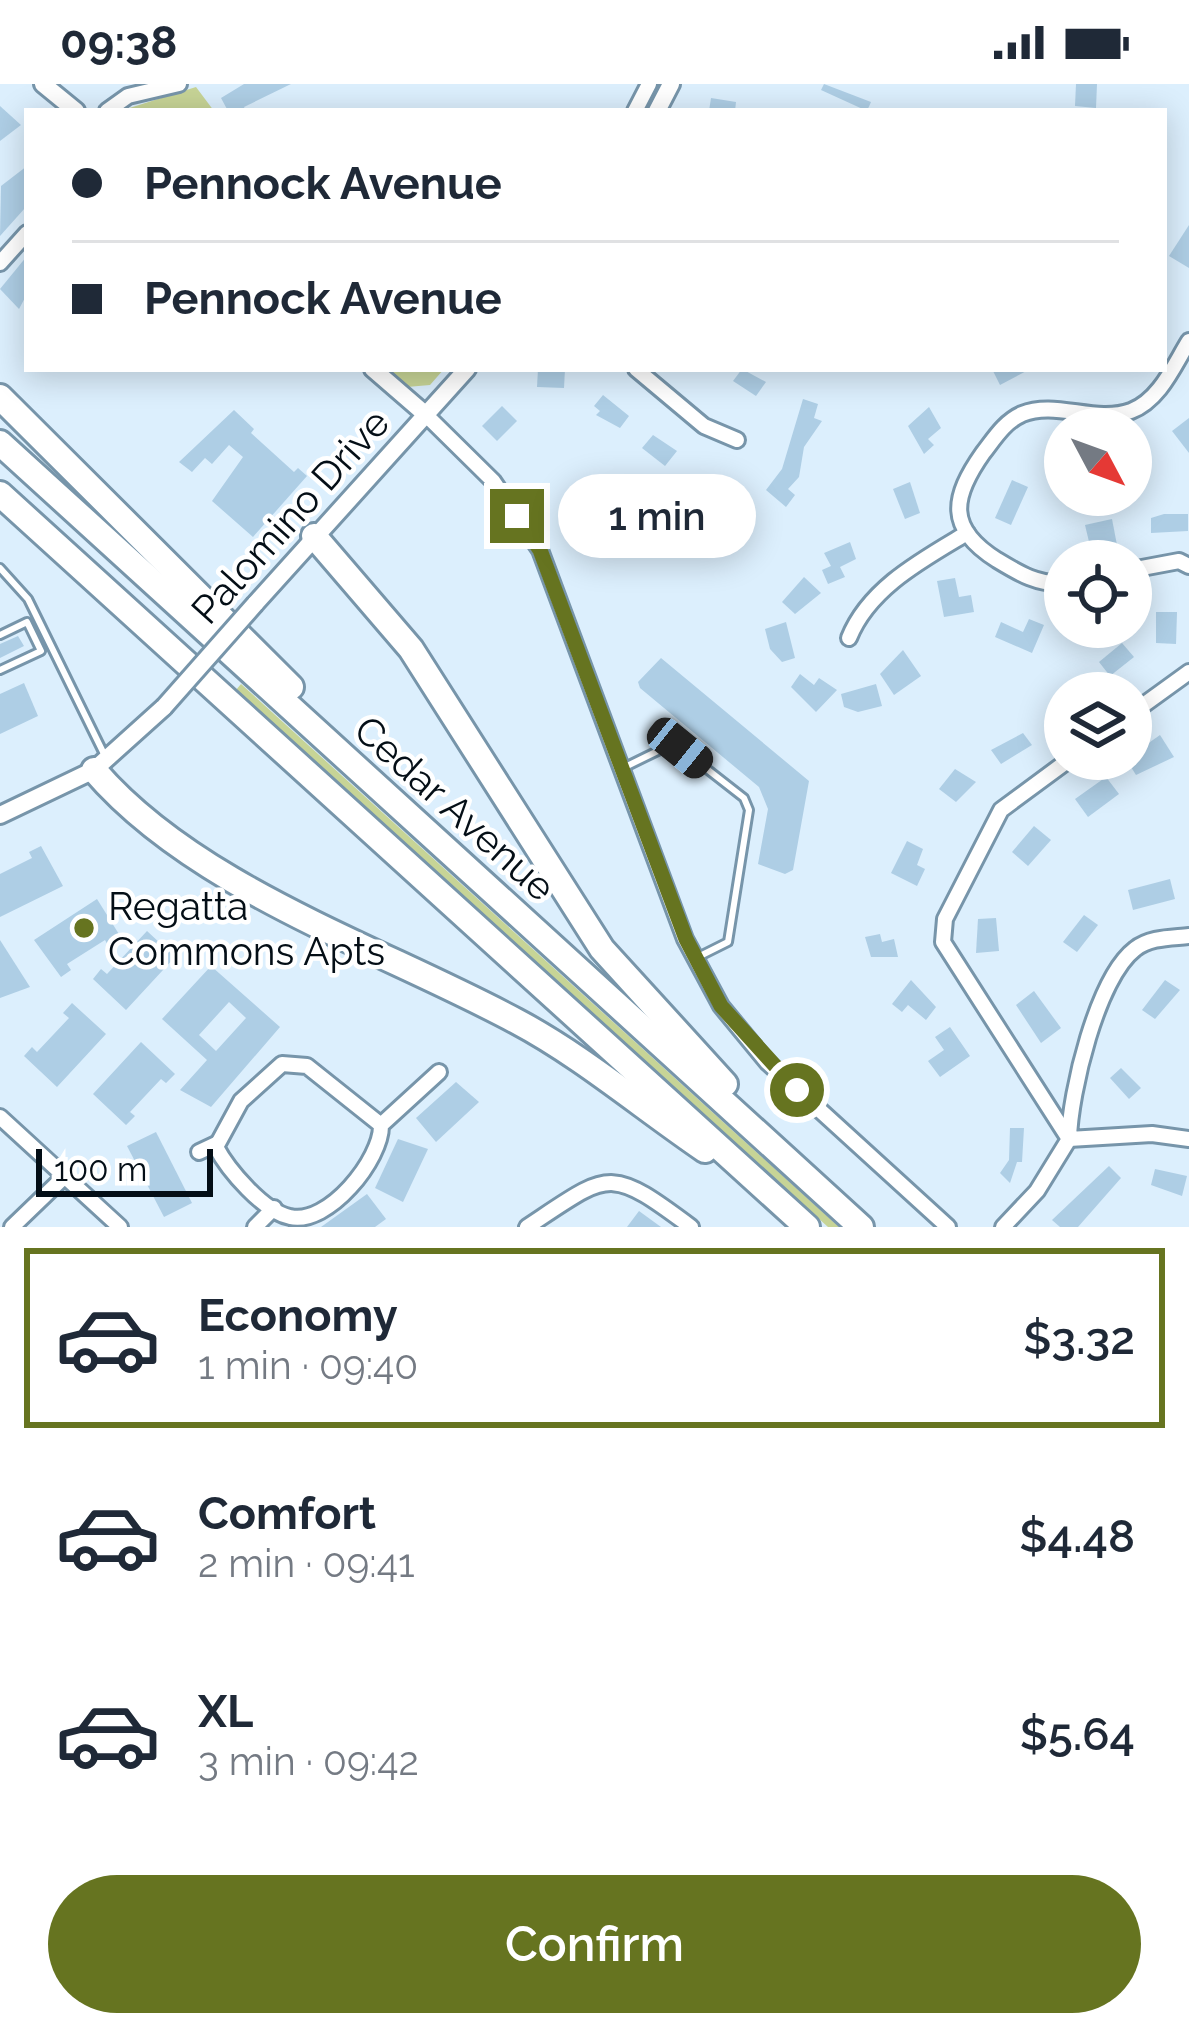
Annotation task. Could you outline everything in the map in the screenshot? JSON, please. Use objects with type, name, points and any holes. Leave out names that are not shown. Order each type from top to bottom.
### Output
[{"type":"highway","points":[[0,398],[293,689],[371,780]]},
{"type":"highway","name":"Cedar Avenue","points":[[0,443],[861,1227]]},
{"type":"highway","name":"Cedar Avenue","points":[[0,497],[807,1227]]},
{"type":"highway","points":[[314,536],[411,649],[602,949],[819,1188]]},
{"type":"highway","points":[[100,765],[116,796],[189,856],[521,1023],[779,1201]]},
{"type":"street","points":[[43,84],[72,108]]},
{"type":"street","points":[[111,108],[128,96],[179,84]]},
{"type":"street","points":[[0,263],[24,236]]},
{"type":"street","points":[[1044,581],[1030,580],[980,549],[957,511],[961,485],[1000,429],[1020,415],[1044,409],[1092,416],[1132,411],[1158,392],[1189,341]]},
{"type":"street","points":[[376,372],[494,481],[540,550],[695,957],[721,1006],[767,1062],[948,1227]]},
{"type":"street","name":"Palomino Drive","points":[[0,815],[100,765],[164,707],[464,372]]},
{"type":"street","points":[[640,372],[704,426],[737,440]]},
{"type":"street","points":[[848,638],[860,610],[918,562],[967,532]]},
{"type":"street","points":[[1152,566],[1179,561],[1189,566]]},
{"type":"street","points":[[1152,699],[1189,672]]},
{"type":"street","points":[[1044,778],[1001,810],[945,919],[943,942],[1070,1139]]},
{"type":"street","points":[[1003,1227],[1037,1191],[1070,1139],[1070,1108],[1084,1051],[1119,968],[1136,949],[1157,939],[1189,936]]},
{"type":"street","points":[[199,1152],[216,1144],[241,1101],[282,1064],[308,1066],[381,1125]]},
{"type":"street","points":[[216,1144],[222,1158],[274,1208],[303,1218],[324,1208],[365,1171],[379,1151],[381,1125],[439,1072]]},
{"type":"street","points":[[0,1117],[120,1227]]},
{"type":"street","points":[[1070,1139],[1152,1134],[1189,1139]]},
{"type":"street","points":[[12,1227],[65,1176]]},
{"type":"street","points":[[526,1227],[591,1185],[616,1181],[640,1189],[691,1227]]},
{"type":"street","points":[[255,1227],[274,1208]]},
{"type":"lane","points":[[0,568],[28,599],[100,765]]},
{"type":"lane","points":[[0,635],[27,622],[41,651],[0,670]]},
{"type":"lane","points":[[622,769],[670,745],[680,748],[744,798],[749,810],[728,942],[723,949],[695,957]]},
{"type":"green space","points":[[196,87],[212,108],[130,108]]},
{"type":"green space","points":[[390,372],[441,372],[430,385],[407,387]]},
{"type":"green space","points":[[241,684],[839,1227],[828,1227],[236,690]]},
{"type":"building","points":[[244,84],[291,84],[244,108],[226,108],[221,98]]},
{"type":"building","points":[[824,84],[871,102],[868,108],[860,108],[821,90]]},
{"type":"building","points":[[1076,84],[1097,84],[1096,108],[1075,106]]},
{"type":"building","points":[[711,98],[736,102],[735,108],[709,108]]},
{"type":"building","points":[[0,106],[21,125],[0,141]]},
{"type":"building","points":[[24,168],[24,209],[0,236],[1,186]]},
{"type":"building","points":[[1189,225],[1189,268],[1169,256]]},
{"type":"building","points":[[24,260],[24,300],[19,309],[0,289]]},
{"type":"building","points":[[538,372],[565,372],[564,388],[537,387]]},
{"type":"building","points":[[740,372],[748,372],[766,382],[756,396],[733,381]]},
{"type":"building","points":[[994,372],[1024,372],[1000,385]]},
{"type":"building","points":[[603,395],[629,416],[620,428],[596,415],[600,411],[594,406]]},
{"type":"building","points":[[803,399],[818,404],[814,418],[822,421],[804,447],[799,477],[788,489],[795,495],[786,507],[766,490],[782,469]]},
{"type":"building","points":[[502,406],[517,421],[497,441],[482,426]]},
{"type":"building","points":[[929,407],[941,428],[928,439],[934,445],[924,454],[908,426]]},
{"type":"building","points":[[234,410],[254,429],[251,433],[294,472],[298,468],[307,476],[253,537],[212,501],[243,457],[229,445],[212,464],[205,458],[192,472],[179,462]]},
{"type":"building","points":[[1189,418],[1189,453],[1172,431]]},
{"type":"building","points":[[653,435],[677,451],[665,466],[642,448]]},
{"type":"building","points":[[1012,480],[1028,487],[1011,525],[995,518]]},
{"type":"building","points":[[910,482],[920,513],[905,519],[893,489]]},
{"type":"building","points":[[694,484],[706,498],[727,492],[733,516],[709,525],[702,503],[692,508],[681,495]]},
{"type":"building","points":[[1188,514],[1188,531],[1151,533],[1151,518]]},
{"type":"building","points":[[1112,519],[1116,540],[1089,540],[1085,525]]},
{"type":"building","points":[[680,523],[685,544],[671,547],[667,525]]},
{"type":"building","points":[[850,542],[856,559],[840,567],[845,577],[828,584],[822,570],[831,566],[824,553]]},
{"type":"building","points":[[804,577],[821,593],[795,614],[782,602]]},
{"type":"building","points":[[955,578],[959,597],[971,595],[974,612],[944,617],[937,581]]},
{"type":"building","points":[[1156,612],[1177,612],[1176,644],[1156,643]]},
{"type":"building","points":[[1029,619],[1044,625],[1032,653],[995,637],[1001,622],[1023,632]]},
{"type":"building","points":[[786,622],[795,658],[782,662],[770,649],[765,629]]},
{"type":"building","points":[[18,636],[24,646],[0,658],[0,644]]},
{"type":"building","points":[[1116,648],[1126,648],[1134,657],[1115,672],[1107,672],[1099,662]]},
{"type":"building","points":[[903,650],[921,676],[894,695],[880,674]]},
{"type":"building","points":[[661,658],[809,781],[793,870],[785,874],[758,864],[768,809],[759,787],[640,688],[638,682]]},
{"type":"building","points":[[800,674],[814,685],[819,678],[837,690],[816,712],[791,687]]},
{"type":"building","points":[[24,683],[38,716],[0,734],[0,694]]},
{"type":"building","points":[[876,684],[882,706],[858,712],[844,707],[841,694]]},
{"type":"building","points":[[1023,733],[1032,745],[1001,764],[991,750]]},
{"type":"building","points":[[1160,735],[1174,757],[1152,767],[1152,741]]},
{"type":"building","points":[[955,769],[976,782],[956,802],[939,789]]},
{"type":"building","points":[[1102,780],[1108,780],[1119,794],[1088,817],[1075,799]]},
{"type":"building","points":[[1034,826],[1051,840],[1028,866],[1012,852]]},
{"type":"building","points":[[907,841],[923,849],[917,865],[925,869],[917,886],[891,873]]},
{"type":"building","name":"Regatta Commons Apts","points":[[41,846],[63,886],[0,917],[0,874],[32,858],[29,852]]},
{"type":"building","points":[[1170,879],[1175,899],[1133,910],[1128,890]]},
{"type":"building","name":"Regatta Commons Apts","points":[[97,899],[122,939],[109,947],[105,940],[67,964],[71,970],[61,977],[34,940]]},
{"type":"building","points":[[1084,915],[1098,925],[1077,952],[1063,942]]},
{"type":"building","points":[[996,918],[999,951],[976,953],[978,919]]},
{"type":"building","name":"Regatta Commons Apts","points":[[147,931],[175,957],[126,1010],[93,979],[101,969],[107,974]]},
{"type":"building","points":[[880,934],[882,942],[894,939],[898,957],[871,957],[865,937]]},
{"type":"building","name":"Regatta Commons Apts","points":[[0,940],[30,987],[0,998]]},
{"type":"building","points":[[211,966],[280,1027],[211,1107],[180,1090],[207,1060],[162,1019]],"holes":[[[229,1002],[246,1018],[216,1051],[199,1035]]]},
{"type":"building","points":[[911,980],[936,1007],[926,1020],[908,1005],[902,1012],[892,1004]]},
{"type":"building","points":[[1165,980],[1180,990],[1155,1019],[1142,1010]]},
{"type":"building","points":[[1034,991],[1061,1028],[1041,1043],[1016,1005]]},
{"type":"building","name":"Regatta Commons Apts","points":[[72,1003],[106,1034],[57,1087],[24,1056],[32,1047],[37,1052],[69,1018],[63,1013]]},
{"type":"building","points":[[950,1027],[970,1056],[940,1077],[928,1061],[944,1050],[935,1037]]},
{"type":"building","name":"Regatta Commons Apts","points":[[141,1042],[175,1074],[166,1083],[161,1079],[130,1112],[135,1116],[126,1125],[93,1094]]},
{"type":"building","points":[[1121,1068],[1141,1088],[1129,1099],[1110,1078]]},
{"type":"building","points":[[456,1082],[479,1102],[436,1142],[416,1118]]},
{"type":"building","points":[[1010,1128],[1024,1128],[1022,1162],[1017,1162],[1010,1183],[1000,1173],[1009,1160]]},
{"type":"building","points":[[156,1132],[192,1203],[164,1217],[127,1146]]},
{"type":"building","points":[[398,1139],[428,1149],[403,1202],[375,1188]]},
{"type":"building","points":[[1109,1166],[1121,1178],[1078,1227],[1060,1227],[1052,1220]]},
{"type":"building","points":[[1155,1169],[1187,1176],[1182,1196],[1151,1185]]},
{"type":"building","points":[[367,1194],[386,1219],[375,1227],[321,1227]]},
{"type":"building","points":[[639,1211],[661,1227],[627,1227]]},
{"type":"place","name":"Regatta Commons Apts","points":[[84,928]]},
{"type":"route","points":[[517,516],[540,550],[686,939],[721,1006],[797,1090]]}]
